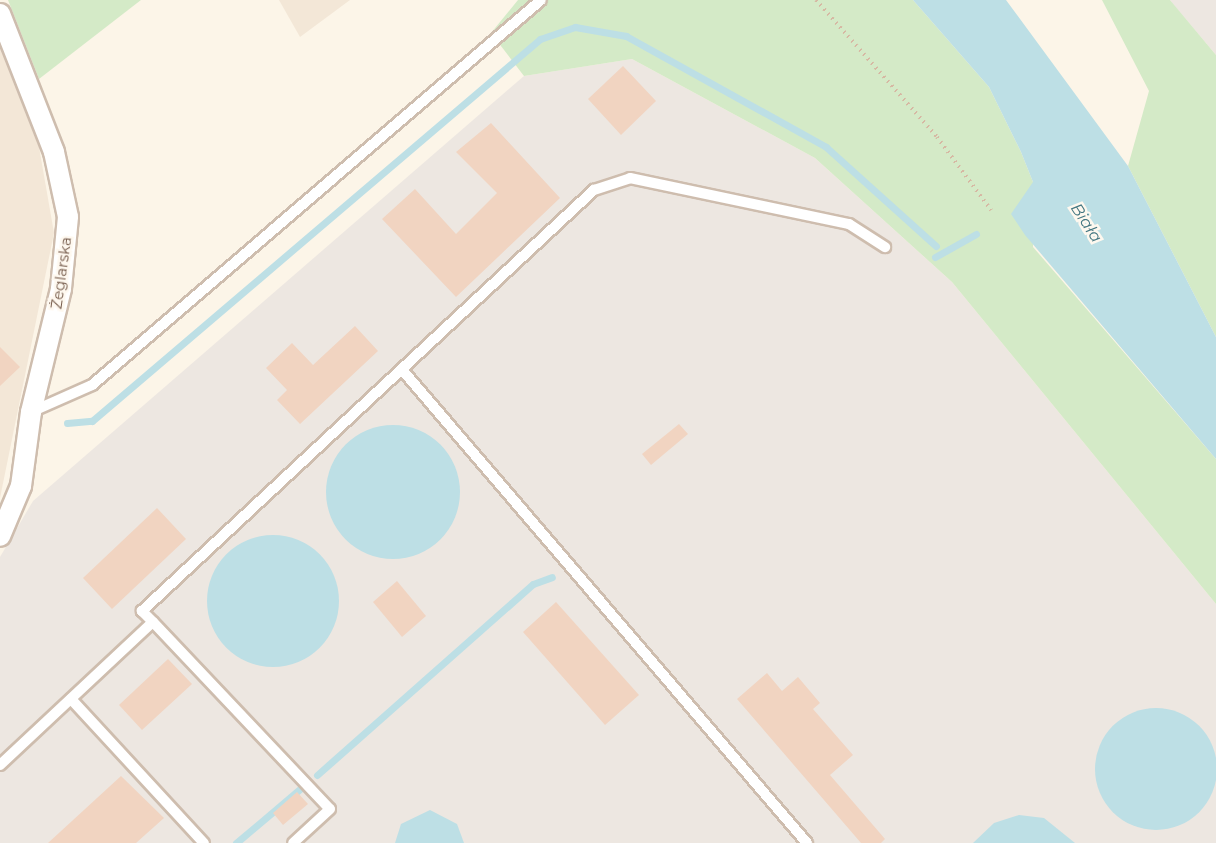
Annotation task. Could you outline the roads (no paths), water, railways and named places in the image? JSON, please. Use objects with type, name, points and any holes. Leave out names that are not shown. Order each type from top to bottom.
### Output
[{"type":"street","name":"Żeglarska","points":[[0,14],[54,152],[68,217],[61,289],[31,412],[16,508],[0,536]]},
{"type":"lane","points":[[31,412],[92,385],[541,0]]},
{"type":"lane","points":[[293,843],[330,809],[142,610],[404,372],[594,190],[613,179],[630,178],[849,224],[885,247]]},
{"type":"lane","points":[[404,372],[807,843]]},
{"type":"lane","points":[[0,765],[153,622]]},
{"type":"lane","points":[[71,699],[204,843]]},
{"type":"water","name":"Biała","points":[[913,0],[1006,0],[1128,166],[1216,337],[1216,459],[1025,235],[1011,214],[1033,182],[1021,152],[989,87]]},
{"type":"water","points":[[393,425],[419,430],[440,445],[455,466],[460,492],[455,518],[440,539],[419,554],[393,559],[367,554],[346,539],[331,518],[326,492],[331,466],[346,445],[367,430]]},
{"type":"water","points":[[273,535],[298,540],[320,554],[334,576],[339,601],[334,626],[320,648],[298,662],[273,667],[248,662],[226,648],[212,626],[207,601],[212,576],[226,554],[248,540]]},
{"type":"water","points":[[1156,708],[1179,712],[1199,726],[1213,746],[1217,769],[1213,792],[1199,812],[1179,826],[1156,830],[1133,826],[1113,812],[1099,792],[1095,769],[1099,746],[1113,726],[1133,712]]},
{"type":"water","points":[[430,810],[457,824],[464,843],[395,843],[401,824]]},
{"type":"water","points":[[1019,815],[1044,818],[1075,843],[973,843],[994,823]]},
{"type":"waterway","points":[[67,423],[92,421],[540,39],[575,27],[626,36],[826,147],[936,246]]},
{"type":"waterway","points":[[935,257],[976,234]]},
{"type":"waterway","points":[[317,775],[533,584],[552,577]]},
{"type":"waterway","points":[[236,843],[300,789]]}]
